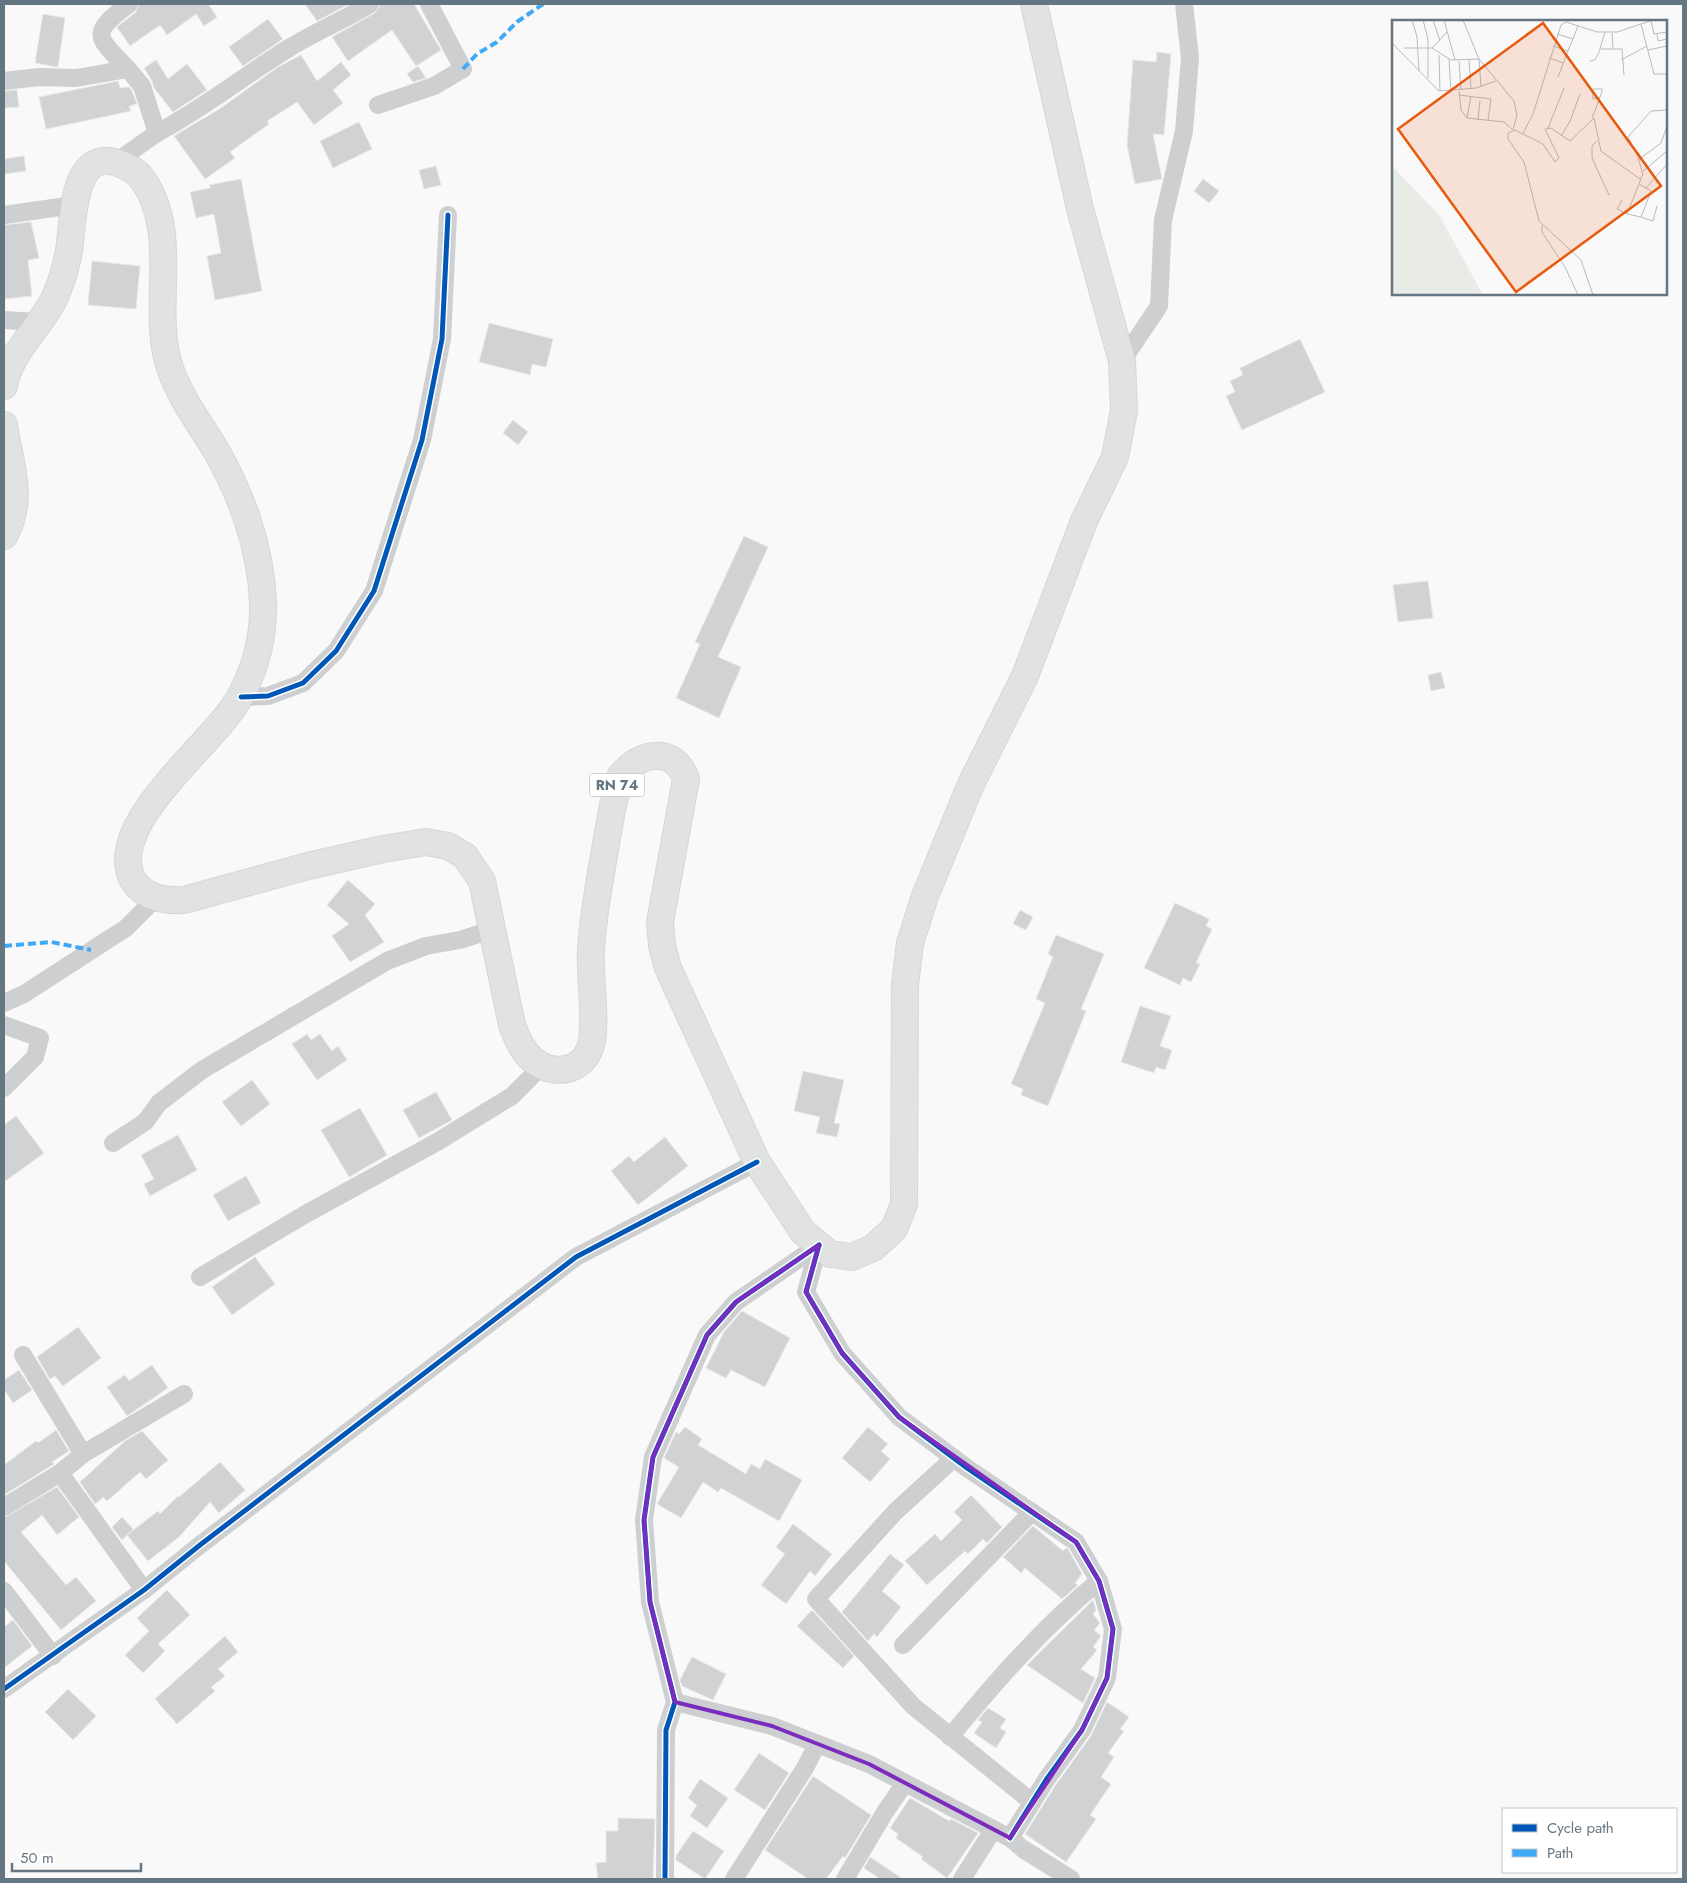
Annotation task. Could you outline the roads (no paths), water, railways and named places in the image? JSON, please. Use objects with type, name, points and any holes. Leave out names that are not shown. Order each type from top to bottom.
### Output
[{"type":"main road","name":"RN 74","points":[[542,1066],[558,1071],[568,1069],[586,1057],[591,1047],[593,1037],[591,951],[594,908],[616,790],[620,777],[627,766],[638,759],[656,756],[667,758],[679,766],[686,779],[660,922],[662,946],[668,968],[757,1162],[803,1232],[830,1254],[841,1257],[863,1254],[894,1228],[904,1204],[905,985],[910,942],[925,896],[971,784],[1025,676],[1084,521],[1115,457],[1124,410],[1122,361],[1080,209],[1034,4]]},
{"type":"main road","points":[[4,386],[7,370],[53,300],[69,255],[74,205],[78,186],[89,168],[102,162],[116,162],[126,166],[142,179],[154,204],[162,235],[165,345],[169,365],[178,387],[215,449],[246,515],[263,600],[263,631],[256,662],[240,697],[204,744],[164,788],[142,817],[130,841],[127,865],[134,882],[156,898],[167,901],[201,897],[308,866],[426,842],[448,846],[465,856],[482,881],[494,929],[504,989],[518,1043],[528,1056],[542,1066]]},
{"type":"main road","points":[[4,425],[14,482],[15,503],[13,520],[4,536]]},
{"type":"street","points":[[129,4],[106,21],[101,32],[103,43],[142,86],[157,133]]},
{"type":"street","points":[[116,162],[157,133],[194,113],[290,47],[370,4]]},
{"type":"street","points":[[378,105],[434,86],[464,69],[429,4]]},
{"type":"street","points":[[1122,361],[1159,306],[1162,220],[1184,131],[1190,58],[1184,4]]},
{"type":"street","points":[[4,81],[39,78],[76,78],[128,69]]},
{"type":"street","points":[[4,216],[74,205]]},
{"type":"street","points":[[240,697],[268,696],[302,683],[336,651],[374,591],[424,431],[442,339],[448,215]]},
{"type":"street","points":[[4,320],[38,322]]},
{"type":"street","points":[[4,1003],[24,994],[126,928],[156,898]]},
{"type":"street","points":[[113,1143],[145,1122],[159,1103],[202,1070],[387,960],[426,946],[460,940],[494,929]]},
{"type":"street","points":[[4,1025],[40,1038],[35,1057],[4,1088]]},
{"type":"street","points":[[200,1277],[304,1215],[437,1142],[512,1096],[542,1066]]},
{"type":"street","points":[[4,1689],[144,1590],[208,1538],[576,1257],[757,1162]]},
{"type":"street","points":[[819,1245],[806,1292],[842,1353],[899,1417],[954,1458],[1076,1542],[1099,1581],[1113,1629],[1107,1678],[1082,1730],[1032,1802],[1010,1838]]},
{"type":"street","points":[[664,1879],[666,1730],[675,1702],[650,1602],[644,1520],[653,1457],[708,1335],[736,1302],[819,1245]]},
{"type":"street","points":[[23,1355],[83,1454]]},
{"type":"street","points":[[4,1506],[60,1473],[83,1454],[184,1394]]},
{"type":"street","points":[[954,1458],[895,1512],[816,1599],[913,1706],[1032,1802]]},
{"type":"street","points":[[60,1473],[144,1590]]},
{"type":"street","points":[[903,1645],[1032,1512]]},
{"type":"street","points":[[950,1736],[1003,1673],[1068,1606],[1099,1581]]},
{"type":"street","points":[[4,1591],[53,1656]]},
{"type":"street","points":[[675,1702],[772,1726],[869,1764],[1010,1838],[1023,1849],[1071,1879]]},
{"type":"street","points":[[734,1879],[805,1768],[818,1744]]},
{"type":"street","points":[[845,1879],[885,1812],[905,1783]]},
{"type":"street","points":[[962,1879],[993,1830]]}]
